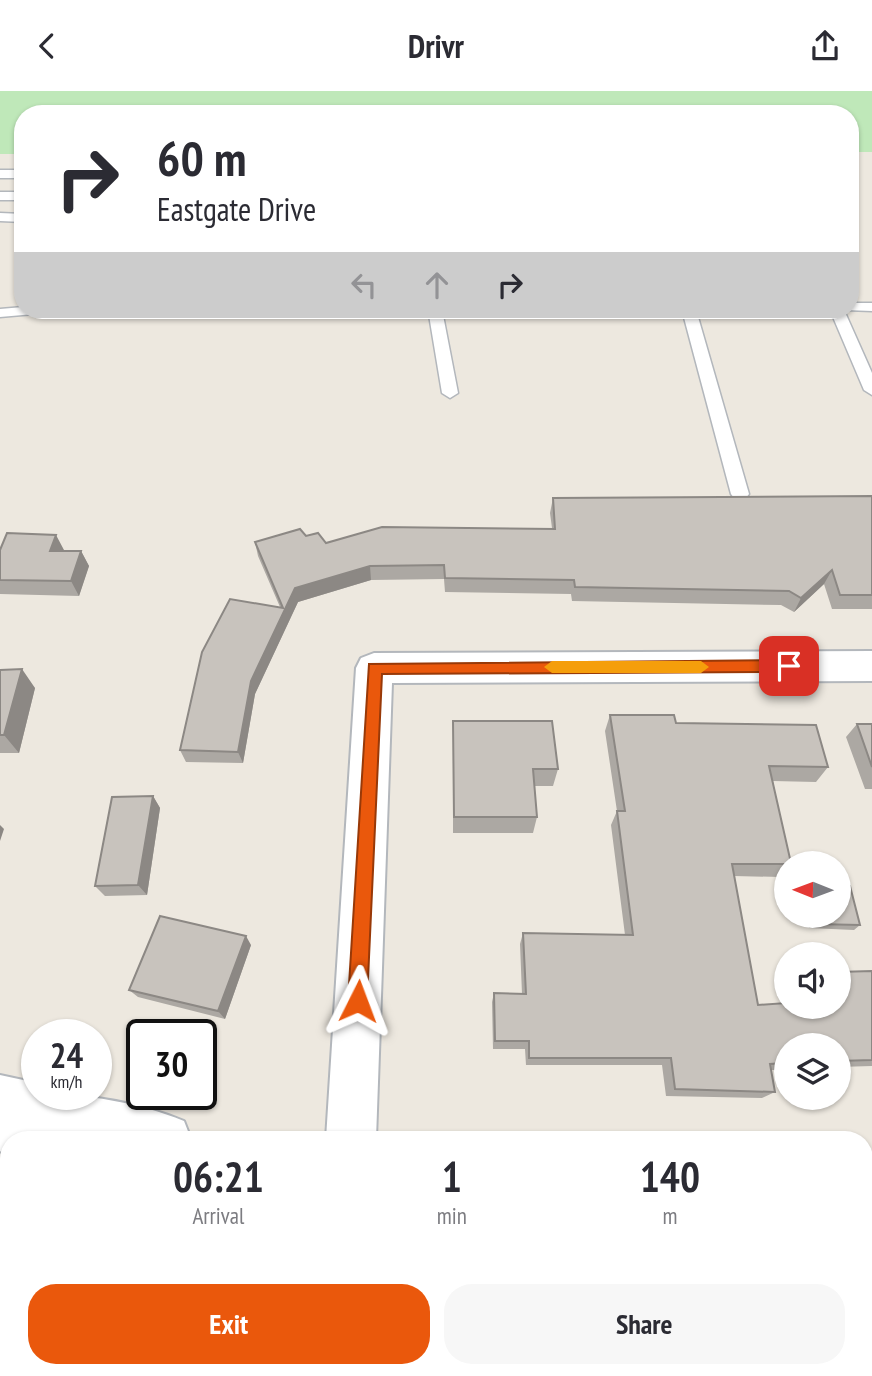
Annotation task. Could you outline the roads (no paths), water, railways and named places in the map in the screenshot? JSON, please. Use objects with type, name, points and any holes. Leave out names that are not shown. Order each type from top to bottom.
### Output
[{"type":"street","points":[[351,1131],[374,668],[872,666]]},
{"type":"street","points":[[16,1114],[118,1131]]},
{"type":"lane","points":[[436,319],[450,393]]},
{"type":"lane","points":[[691,319],[740,494]]},
{"type":"lane","points":[[841,319],[872,390]]}]
